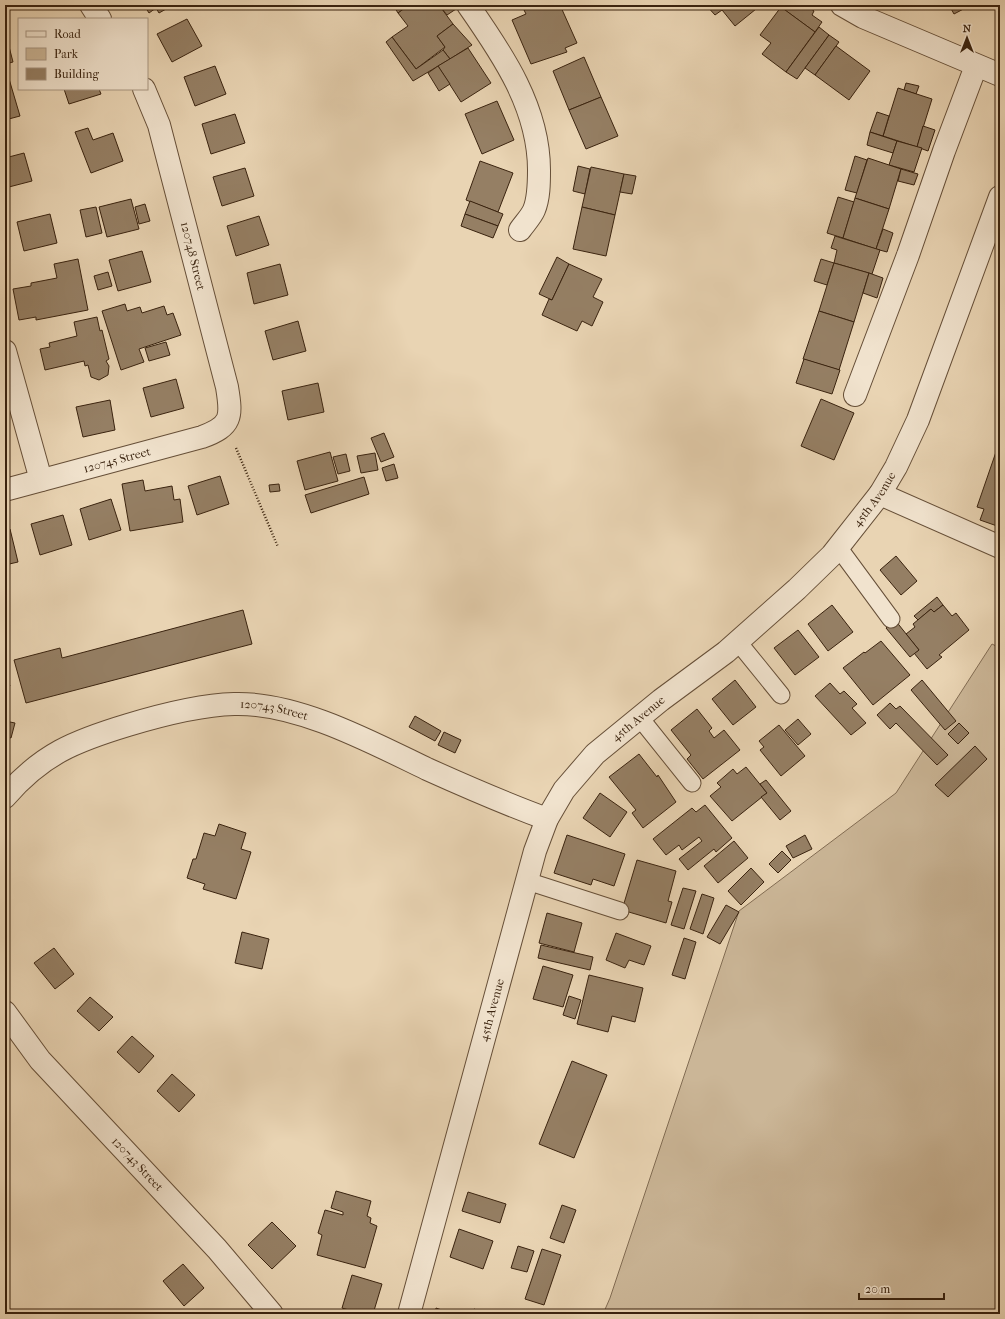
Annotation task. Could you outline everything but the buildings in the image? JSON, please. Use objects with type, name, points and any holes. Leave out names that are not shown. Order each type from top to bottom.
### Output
[{"type":"street","points":[[91,5],[99,18]]},
{"type":"street","points":[[468,5],[491,38],[518,83],[533,121],[539,157],[539,185],[534,210],[520,230]]},
{"type":"street","points":[[842,5],[867,11],[976,66],[1000,75]]},
{"type":"street","points":[[855,395],[908,255],[944,151],[976,66]]},
{"type":"street","name":"120748 Street","points":[[144,90],[159,125],[227,387],[230,409],[226,424]]},
{"type":"street","name":"45th Avenue","points":[[409,1314],[535,851],[547,819],[564,790],[595,754],[738,642],[797,589],[838,547],[880,494],[896,467],[918,420],[1000,198]]},
{"type":"street","points":[[5,351],[41,480]]},
{"type":"street","name":"120745 Street","points":[[5,490],[202,437],[221,429],[226,424]]},
{"type":"street","points":[[880,494],[1000,547]]},
{"type":"street","name":"120743 Street","points":[[5,797],[22,778],[52,754],[93,736],[170,713],[234,704],[270,708],[314,719],[363,738],[488,797],[547,819]]},
{"type":"street","name":"120743 Street","points":[[5,1012],[40,1060],[217,1249],[272,1314]]},
{"type":"lane","points":[[838,547],[891,619]]},
{"type":"lane","points":[[738,642],[781,695]]},
{"type":"lane","points":[[640,718],[692,783]]},
{"type":"lane","points":[[527,882],[620,911]]},
{"type":"path","points":[[226,424],[278,547]]},
{"type":"green space","points":[[992,644],[1000,648],[1000,1314],[603,1314],[610,1298],[739,911],[896,793]]}]
